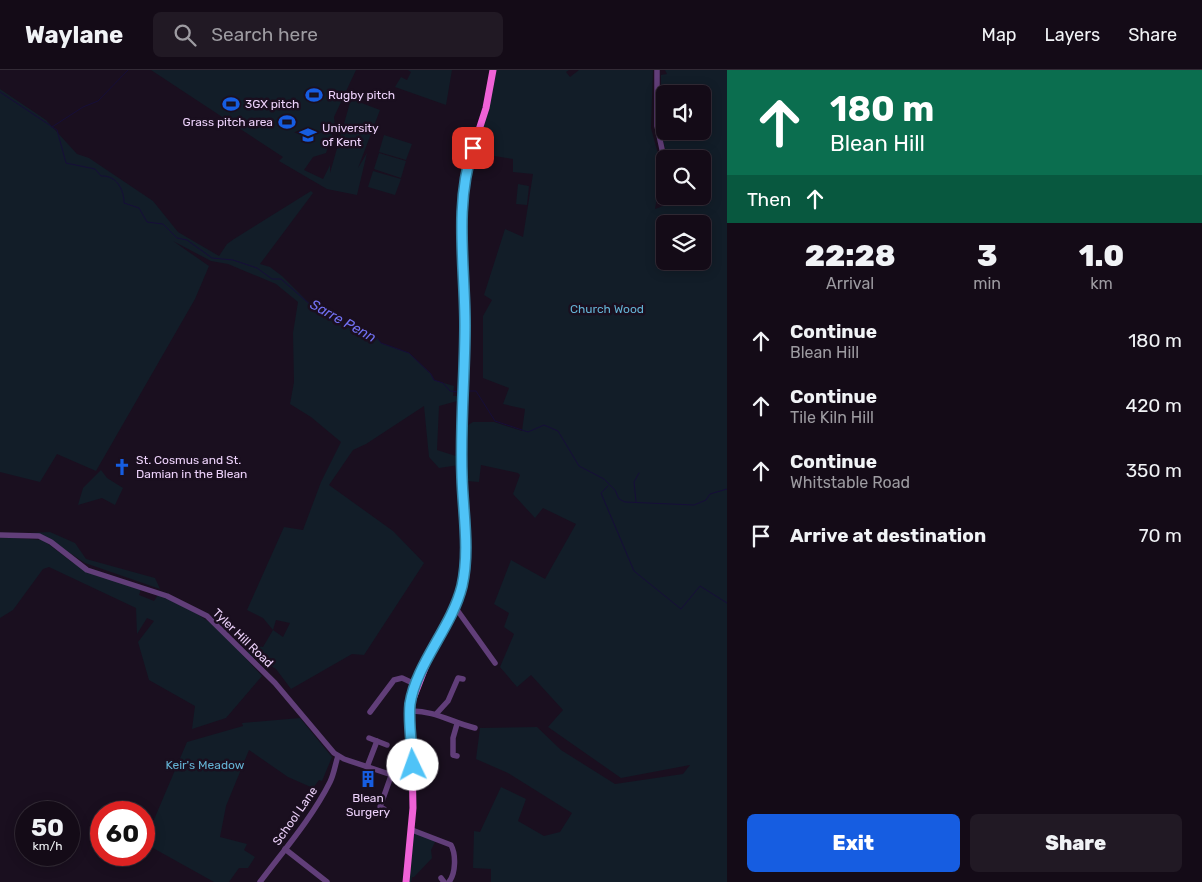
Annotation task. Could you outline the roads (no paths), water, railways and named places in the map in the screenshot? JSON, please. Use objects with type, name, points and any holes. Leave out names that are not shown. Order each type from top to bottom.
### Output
[{"type":"main road","points":[[406,882],[412,830],[413,782],[410,711],[417,684],[455,606],[462,585],[466,549],[462,474],[464,408],[463,193],[469,161],[484,115],[493,70]]},
{"type":"street","points":[[657,70],[657,126],[662,150]]},
{"type":"street","name":"Tyler Hill Road","points":[[0,536],[39,536],[51,542],[87,570],[167,596],[207,616],[275,683],[296,710],[338,756],[391,776],[413,782]]},
{"type":"street","points":[[455,606],[495,663]]},
{"type":"street","points":[[370,712],[394,680],[402,678],[417,684]]},
{"type":"street","points":[[437,713],[448,701],[458,678],[463,679]]},
{"type":"street","points":[[410,711],[437,713],[457,724],[476,728]]},
{"type":"street","points":[[457,724],[452,747],[453,755],[457,756]]},
{"type":"street","points":[[369,738],[387,745]]},
{"type":"street","points":[[367,767],[377,741]]},
{"type":"street","name":"School Lane","points":[[260,882],[329,784],[338,756]]},
{"type":"street","points":[[384,809],[380,807],[391,776]]},
{"type":"street","points":[[412,830],[451,845],[455,856],[453,877],[449,882]]},
{"type":"street","points":[[285,849],[327,882]]},
{"type":"waterway","points":[[52,127],[83,107],[98,101],[128,70]]},
{"type":"waterway","name":"Sarre Penn","points":[[0,92],[57,130],[66,163],[95,169],[101,176],[115,180],[123,193],[124,203],[139,208],[147,222],[163,224],[177,238],[187,240],[212,258],[233,260],[257,268],[272,279],[281,279],[313,307],[332,313],[364,334],[377,338],[381,343],[409,353],[431,374],[434,380],[443,383],[450,391],[459,392]]},
{"type":"waterway","name":"Sarre Penn","points":[[467,391],[476,391],[495,421],[528,432],[544,425],[558,431],[579,466],[604,479],[615,490],[619,499],[625,502],[694,505],[706,500],[710,494],[727,489]]},
{"type":"waterway","points":[[636,502],[634,482],[639,473]]},
{"type":"waterway","name":"Sarre Penn","points":[[608,486],[601,493],[634,571],[681,609],[700,586],[727,603]]},
{"type":"place","name":"Rugby pitch","points":[[314,95]]},
{"type":"place","name":"3GX pitch","points":[[231,104]]},
{"type":"place","name":"Grass pitch area","points":[[287,122]]},
{"type":"place","name":"University of Kent","points":[[308,135]]},
{"type":"place","name":"St. Cosmus and St. Damian in the Blean","points":[[122,467]]},
{"type":"place","name":"Blean Surgery","points":[[368,779]]},
{"type":"park label","name":"Church Wood","points":[[607,309]]},
{"type":"park label","name":"Keir's Meadow","points":[[205,765]]}]
